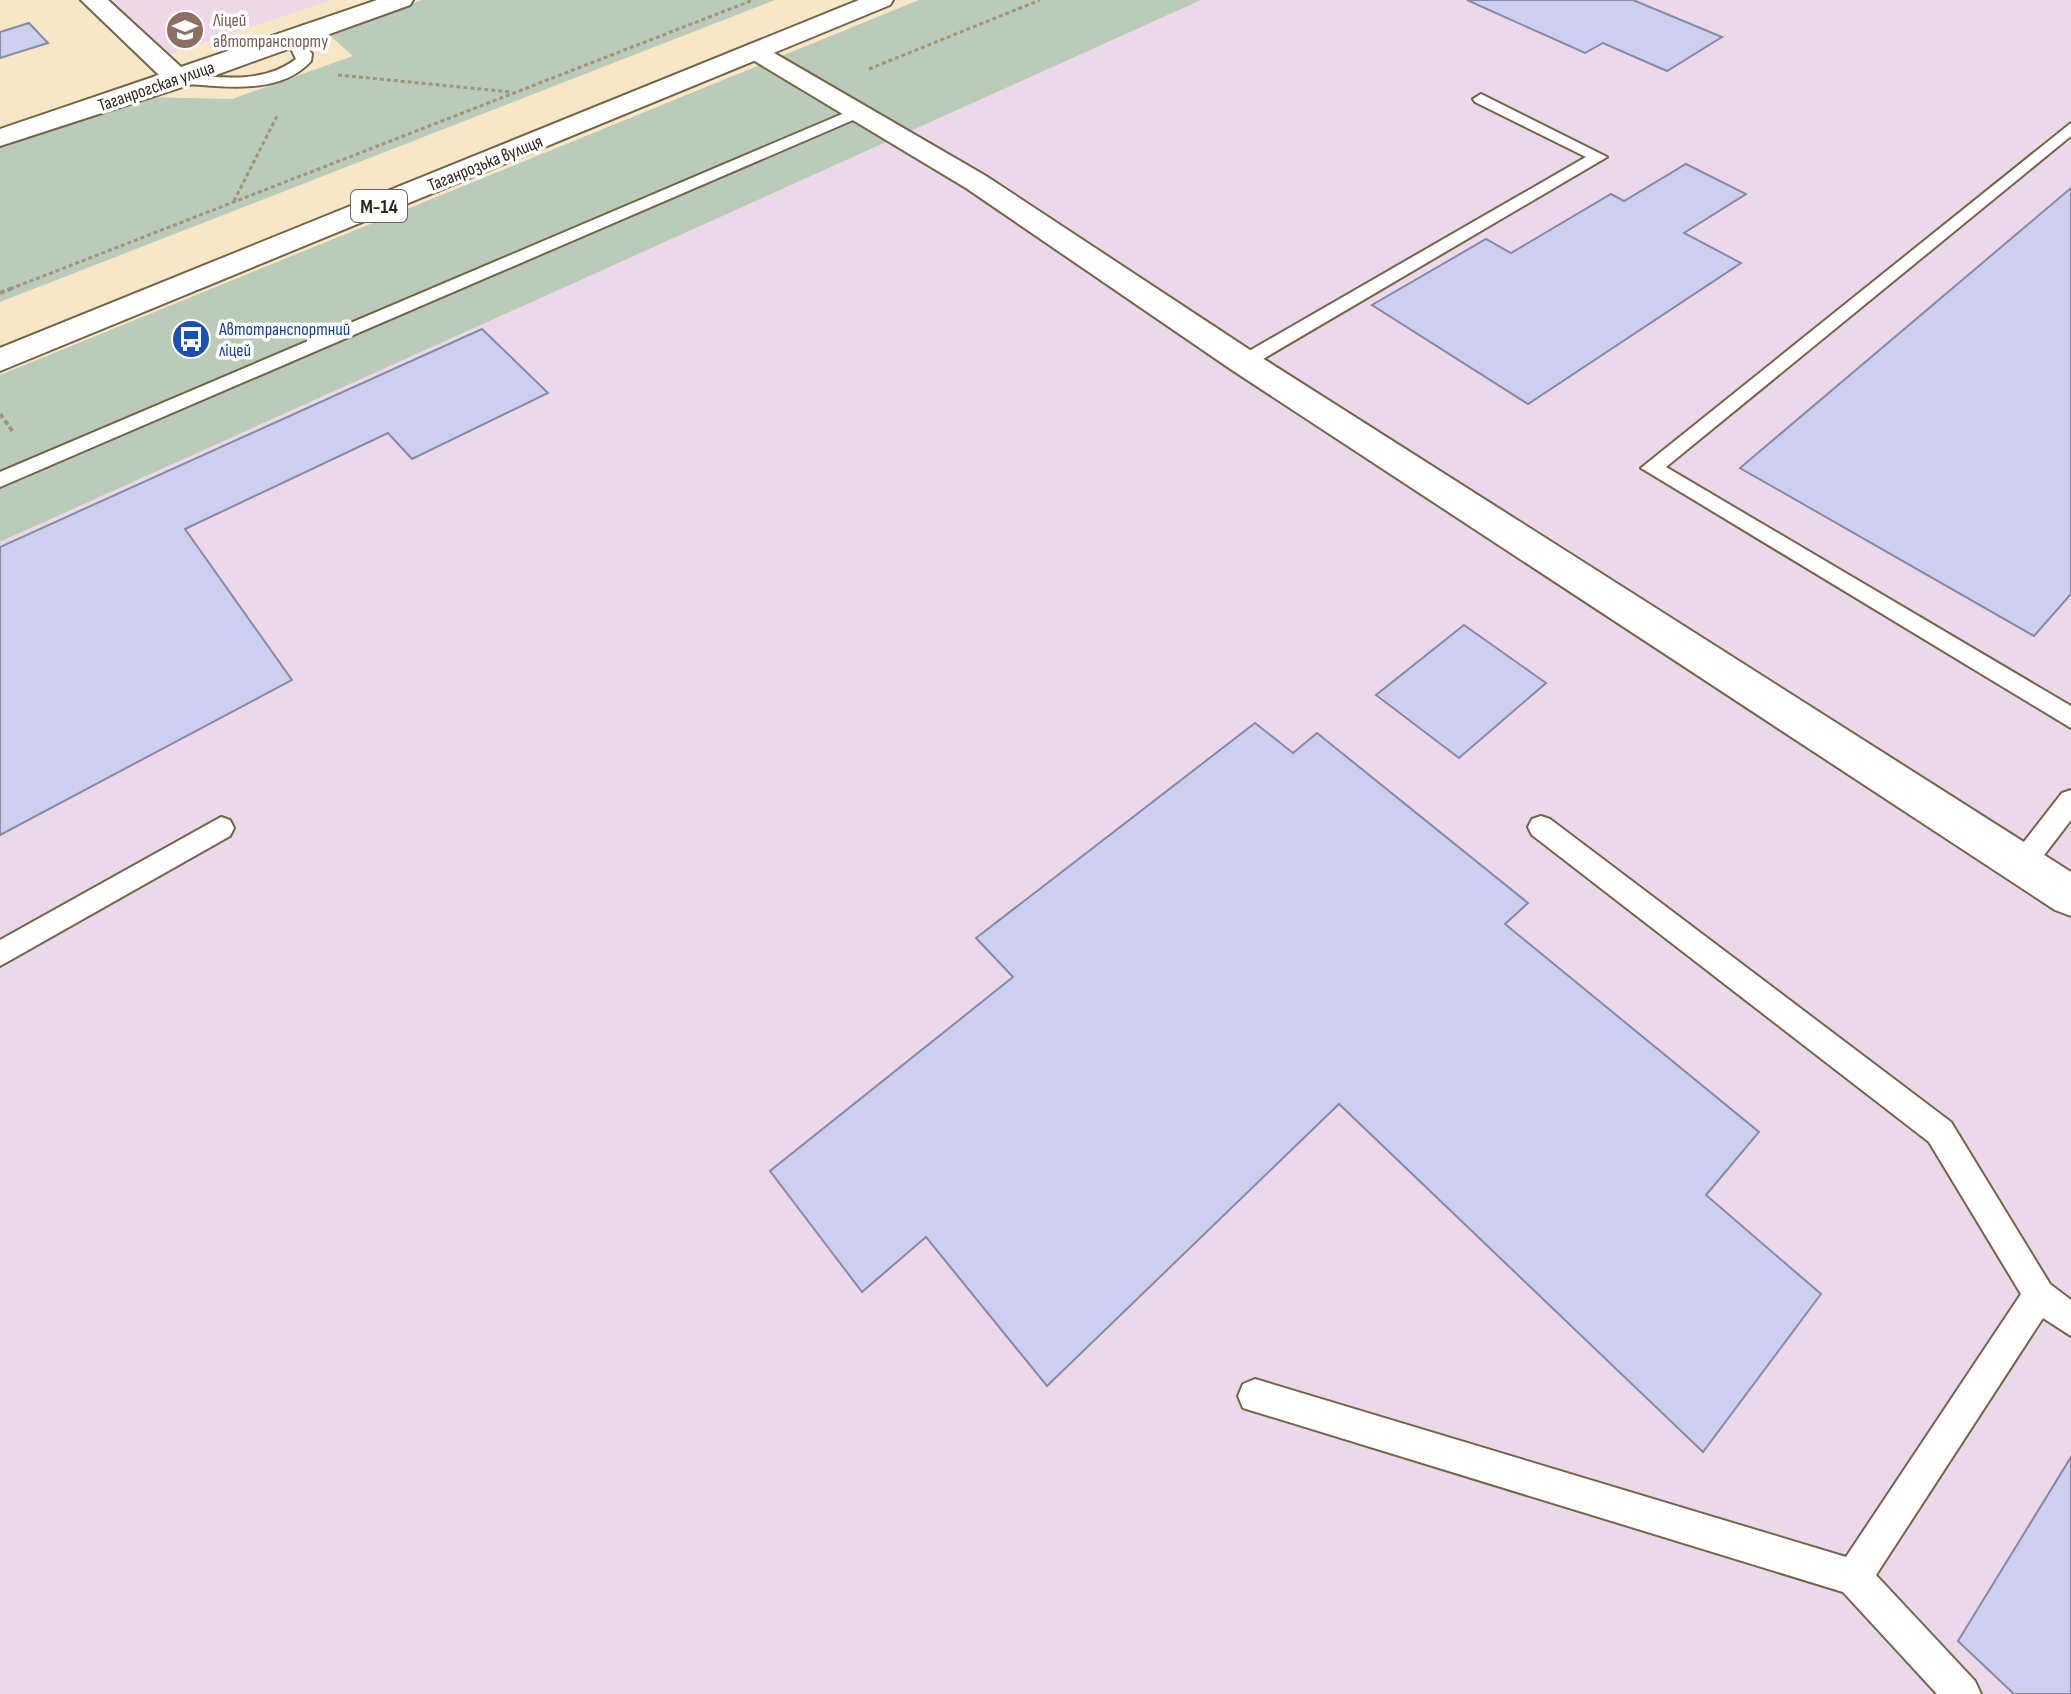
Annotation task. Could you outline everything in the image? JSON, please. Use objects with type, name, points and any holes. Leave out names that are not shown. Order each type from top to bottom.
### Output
[{"type":"main road","points":[[93,0],[179,79]]},
{"type":"main road","name":"Таганрогская улица","points":[[0,138],[179,79],[401,0]]},
{"type":"main road","name":"Таганрозька вулиця","points":[[0,360],[881,0]]},
{"type":"main road","points":[[757,51],[976,182],[1244,362],[2071,896]]},
{"type":"lane","points":[[179,79],[287,82],[303,61],[304,54],[294,38]]},
{"type":"lane","points":[[1244,362],[1599,157],[1481,99]]},
{"type":"lane","points":[[0,480],[861,111]]},
{"type":"lane","points":[[2071,128],[1651,468],[2071,718]]},
{"type":"lane","points":[[2022,864],[2071,801]]},
{"type":"lane","points":[[1541,827],[1940,1132],[2039,1295],[2071,1320]]},
{"type":"lane","points":[[0,954],[221,828]]},
{"type":"lane","points":[[1854,1577],[2039,1295]]},
{"type":"lane","points":[[1255,1396],[1854,1577],[1962,1694]]},
{"type":"path","points":[[0,293],[753,0]]},
{"type":"path","points":[[233,202],[287,82],[344,73],[514,93]]},
{"type":"path","points":[[0,414],[15,434]]},
{"type":"shaded area","name":"Ліцей автотранспорту","points":[[98,0],[331,0],[156,59]]},
{"type":"shaded area","points":[[1201,0],[2071,0],[2071,1694],[0,1694],[0,542]]},
{"type":"green space","points":[[422,0],[775,0],[0,302],[0,147],[145,97],[232,99],[353,56],[327,33]]},
{"type":"green space","points":[[919,0],[1201,0],[0,542],[0,375]]},
{"type":"building","points":[[1467,0],[1633,0],[1722,37],[1667,71],[1603,43],[1585,53]]},
{"type":"building","points":[[29,23],[48,43],[0,58],[0,32]]},
{"type":"building","points":[[1686,164],[1746,194],[1684,233],[1741,263],[1528,404],[1372,305],[1486,239],[1511,253],[1611,194],[1624,201]]},
{"type":"building","points":[[2071,188],[2071,594],[2034,636],[1740,468]]},
{"type":"building","points":[[482,329],[548,393],[412,459],[388,433],[185,529],[292,680],[0,835],[0,547]]},
{"type":"building","points":[[1464,625],[1546,683],[1459,758],[1376,695]]},
{"type":"building","points":[[1255,723],[1293,753],[1317,733],[1528,903],[1505,924],[1759,1132],[1706,1195],[1821,1294],[1703,1452],[1339,1104],[1047,1386],[926,1237],[862,1292],[770,1171],[1013,977],[976,938]]},
{"type":"building","points":[[2071,1457],[2071,1694],[2014,1694],[1958,1641]]},
{"type":"place","name":"Ліцей автотранспорту","points":[[185,30]]},
{"type":"place","name":"Автотранспортний ліцей","points":[[191,339]]}]
